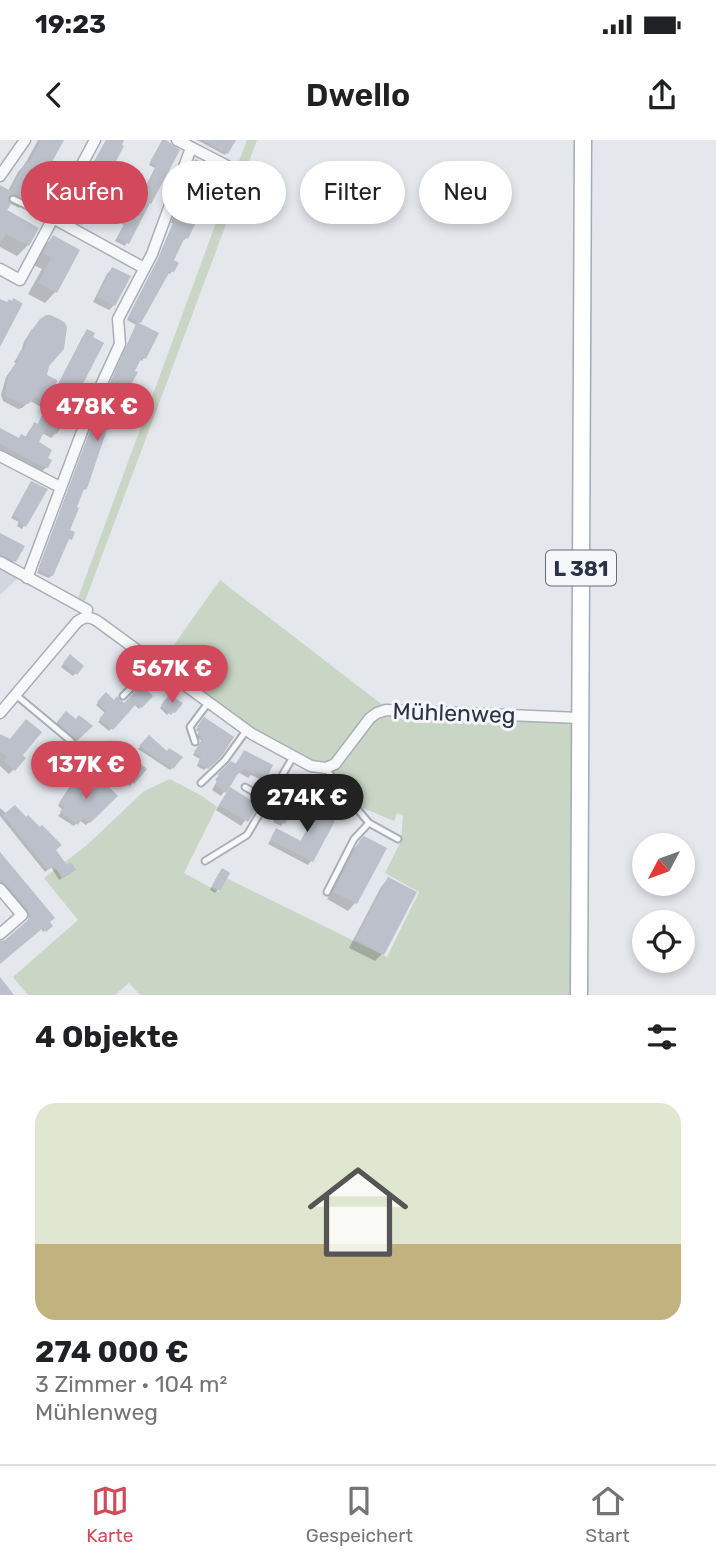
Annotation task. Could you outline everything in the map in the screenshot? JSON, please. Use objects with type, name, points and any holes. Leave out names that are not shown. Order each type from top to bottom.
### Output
[{"type":"main road","name":"L 381","points":[[579,995],[583,140]]},
{"type":"street","points":[[0,176],[25,140]]},
{"type":"street","points":[[84,161],[95,140]]},
{"type":"street","points":[[177,140],[217,161]]},
{"type":"street","points":[[27,578],[92,405],[120,344],[118,319],[152,254],[191,148]]},
{"type":"street","points":[[0,269],[20,280],[50,224]]},
{"type":"street","points":[[64,224],[144,268]]},
{"type":"street","points":[[0,456],[60,487]]},
{"type":"street","points":[[0,562],[87,610]]},
{"type":"street","points":[[0,713],[75,624],[85,617],[91,618],[246,731],[314,767],[327,768]]},
{"type":"street","name":"Mühlenweg","points":[[327,768],[335,764],[370,718],[386,710],[580,718]]},
{"type":"street","points":[[0,889],[22,915],[0,934]]},
{"type":"lane","points":[[13,199],[21,203]]},
{"type":"lane","points":[[123,696],[155,664]]},
{"type":"lane","points":[[16,695],[71,741],[73,751],[99,777]]},
{"type":"lane","points":[[195,742],[190,727],[208,704]]},
{"type":"lane","points":[[201,783],[225,760],[246,731]]},
{"type":"lane","points":[[205,861],[247,835],[293,757]]},
{"type":"lane","points":[[327,768],[337,785],[369,824],[398,839]]},
{"type":"lane","points":[[245,786],[267,800]]},
{"type":"lane","points":[[327,892],[354,839],[369,824]]},
{"type":"shaded area","points":[[0,567],[19,577],[0,595]]},
{"type":"green space","points":[[247,140],[257,140],[249,161],[239,161]]},
{"type":"green space","points":[[216,224],[226,224],[85,601],[78,598]]},
{"type":"green space","points":[[220,580],[384,706],[370,713],[339,753],[327,761],[313,761],[246,727],[161,663]]},
{"type":"green space","points":[[383,714],[571,722],[571,995],[140,995],[129,983],[115,995],[28,995],[13,977],[78,920],[44,878],[87,845],[144,791],[170,779],[217,807],[184,873],[219,892],[226,878],[387,957],[419,892],[385,873],[401,841],[403,815],[397,813],[394,821],[363,808],[349,795],[333,773],[367,724]]},
{"type":"building","points":[[41,140],[64,140],[53,161],[30,161]]},
{"type":"building","points":[[106,140],[124,140],[124,146],[116,161],[95,161]]},
{"type":"building","points":[[162,140],[180,150],[174,161],[162,161],[162,184],[148,207],[148,183],[156,165],[150,162]]},
{"type":"building","points":[[203,140],[236,140],[228,154]]},
{"type":"building","points":[[21,170],[21,197],[10,191]]},
{"type":"building","points":[[0,185],[16,194],[9,196],[11,204],[7,210],[21,218],[21,224],[32,224],[39,228],[29,246],[6,234],[0,244]]},
{"type":"building","points":[[124,224],[139,224],[129,244],[117,238]]},
{"type":"building","points":[[173,224],[195,224],[188,239],[185,237],[174,260],[179,263],[174,272],[170,271],[141,323],[128,317]]},
{"type":"building","points":[[53,235],[80,250],[57,293],[38,283],[51,258],[43,253]]},
{"type":"building","points":[[112,267],[131,276],[115,306],[97,297]]},
{"type":"building","points":[[13,298],[22,305],[0,347],[0,299],[7,302]]},
{"type":"building","points":[[46,315],[59,319],[67,327],[64,349],[49,366],[47,375],[57,380],[56,388],[87,329],[95,333],[93,337],[104,343],[57,434],[46,428],[39,442],[52,450],[48,458],[52,460],[48,468],[0,444],[0,428],[19,438],[21,434],[27,437],[34,422],[38,424],[49,404],[36,397],[23,405],[7,397],[5,392],[9,374],[19,358],[17,357],[21,350],[23,351],[31,331]]},
{"type":"building","points":[[137,322],[159,333],[146,359],[142,357],[135,371],[138,372],[125,396],[123,395],[109,430],[107,429],[88,486],[84,489],[77,507],[79,508],[70,530],[75,532],[72,540],[69,539],[53,576],[38,570],[99,408]]},
{"type":"building","points":[[31,481],[48,489],[26,527],[18,523],[20,519],[13,515]]},
{"type":"building","points":[[0,533],[25,546],[16,562],[0,555]]},
{"type":"building","points":[[70,654],[84,666],[77,675],[63,663]]},
{"type":"building","points":[[141,685],[153,696],[142,708],[137,703],[113,730],[99,719],[106,711],[97,702],[106,692],[114,700],[117,696],[124,703]]},
{"type":"building","points":[[169,695],[183,703],[171,714],[161,705]]},
{"type":"building","points":[[66,711],[76,719],[79,715],[93,726],[77,741],[57,722]]},
{"type":"building","points":[[204,717],[234,737],[221,757],[208,769],[198,763],[201,756],[194,752],[203,738],[198,734],[200,729],[197,727]]},
{"type":"building","points":[[26,719],[42,732],[23,755],[26,758],[15,771],[4,762],[7,757],[0,751],[0,734],[10,739]]},
{"type":"building","points":[[149,735],[167,751],[169,748],[183,757],[173,769],[139,746]]},
{"type":"building","points":[[110,740],[119,748],[111,758],[102,750]]},
{"type":"building","points":[[244,750],[273,765],[267,777],[244,769],[226,793],[215,785],[220,776],[217,775],[231,761],[236,764]]},
{"type":"building","points":[[137,761],[147,769],[134,784],[125,776]]},
{"type":"building","points":[[79,775],[93,789],[103,781],[118,796],[90,823],[83,818],[78,825],[60,812],[64,806],[59,803]]},
{"type":"building","points":[[230,787],[259,805],[248,822],[219,805]]},
{"type":"building","points":[[300,801],[335,821],[313,862],[270,840],[276,828],[301,841],[312,819],[295,810]]},
{"type":"building","points":[[283,803],[293,809],[285,824],[274,819]]},
{"type":"building","points":[[15,805],[26,817],[28,815],[40,827],[42,825],[62,845],[56,850],[67,865],[71,862],[76,870],[62,878],[54,866],[48,870],[3,815]]},
{"type":"building","points":[[364,836],[387,848],[357,904],[333,892]]},
{"type":"building","points":[[0,852],[55,918],[50,922],[53,926],[46,932],[43,928],[0,964],[0,941],[5,940],[30,916],[28,910],[0,880]]},
{"type":"building","points":[[222,868],[230,873],[220,891],[212,886]]},
{"type":"building","points":[[388,877],[417,892],[384,955],[355,940]]},
{"type":"building","points":[[0,977],[14,995],[0,995]]}]
